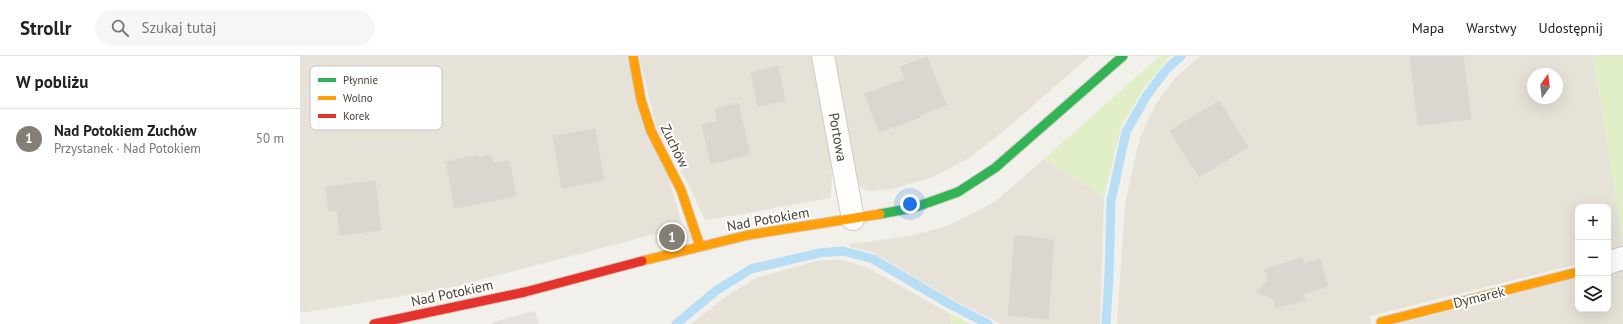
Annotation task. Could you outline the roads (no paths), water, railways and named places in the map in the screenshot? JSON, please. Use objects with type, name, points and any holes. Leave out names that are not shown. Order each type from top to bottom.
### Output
[{"type":"street","name":"Zuchów","points":[[633,56],[641,100],[651,131],[681,190],[700,246]]},
{"type":"street","name":"Portowa","points":[[823,56],[853,219]]},
{"type":"street","name":"Nad Potokiem","points":[[374,324],[525,292],[700,246],[748,235],[853,219],[913,208],[933,202],[958,192],[995,168],[1123,56]]},
{"type":"street","points":[[1611,262],[1623,258]]},
{"type":"street","name":"Dymarek","points":[[1381,322],[1575,273]]},
{"type":"waterway","points":[[1106,324],[1111,201],[1126,132],[1147,95],[1166,70],[1181,56]]},
{"type":"waterway","points":[[676,324],[717,290],[751,269],[819,253],[843,251],[873,259],[953,306],[988,324]]},
{"type":"place","name":"Nad Potokiem Zuchów","points":[[672,237]]}]
